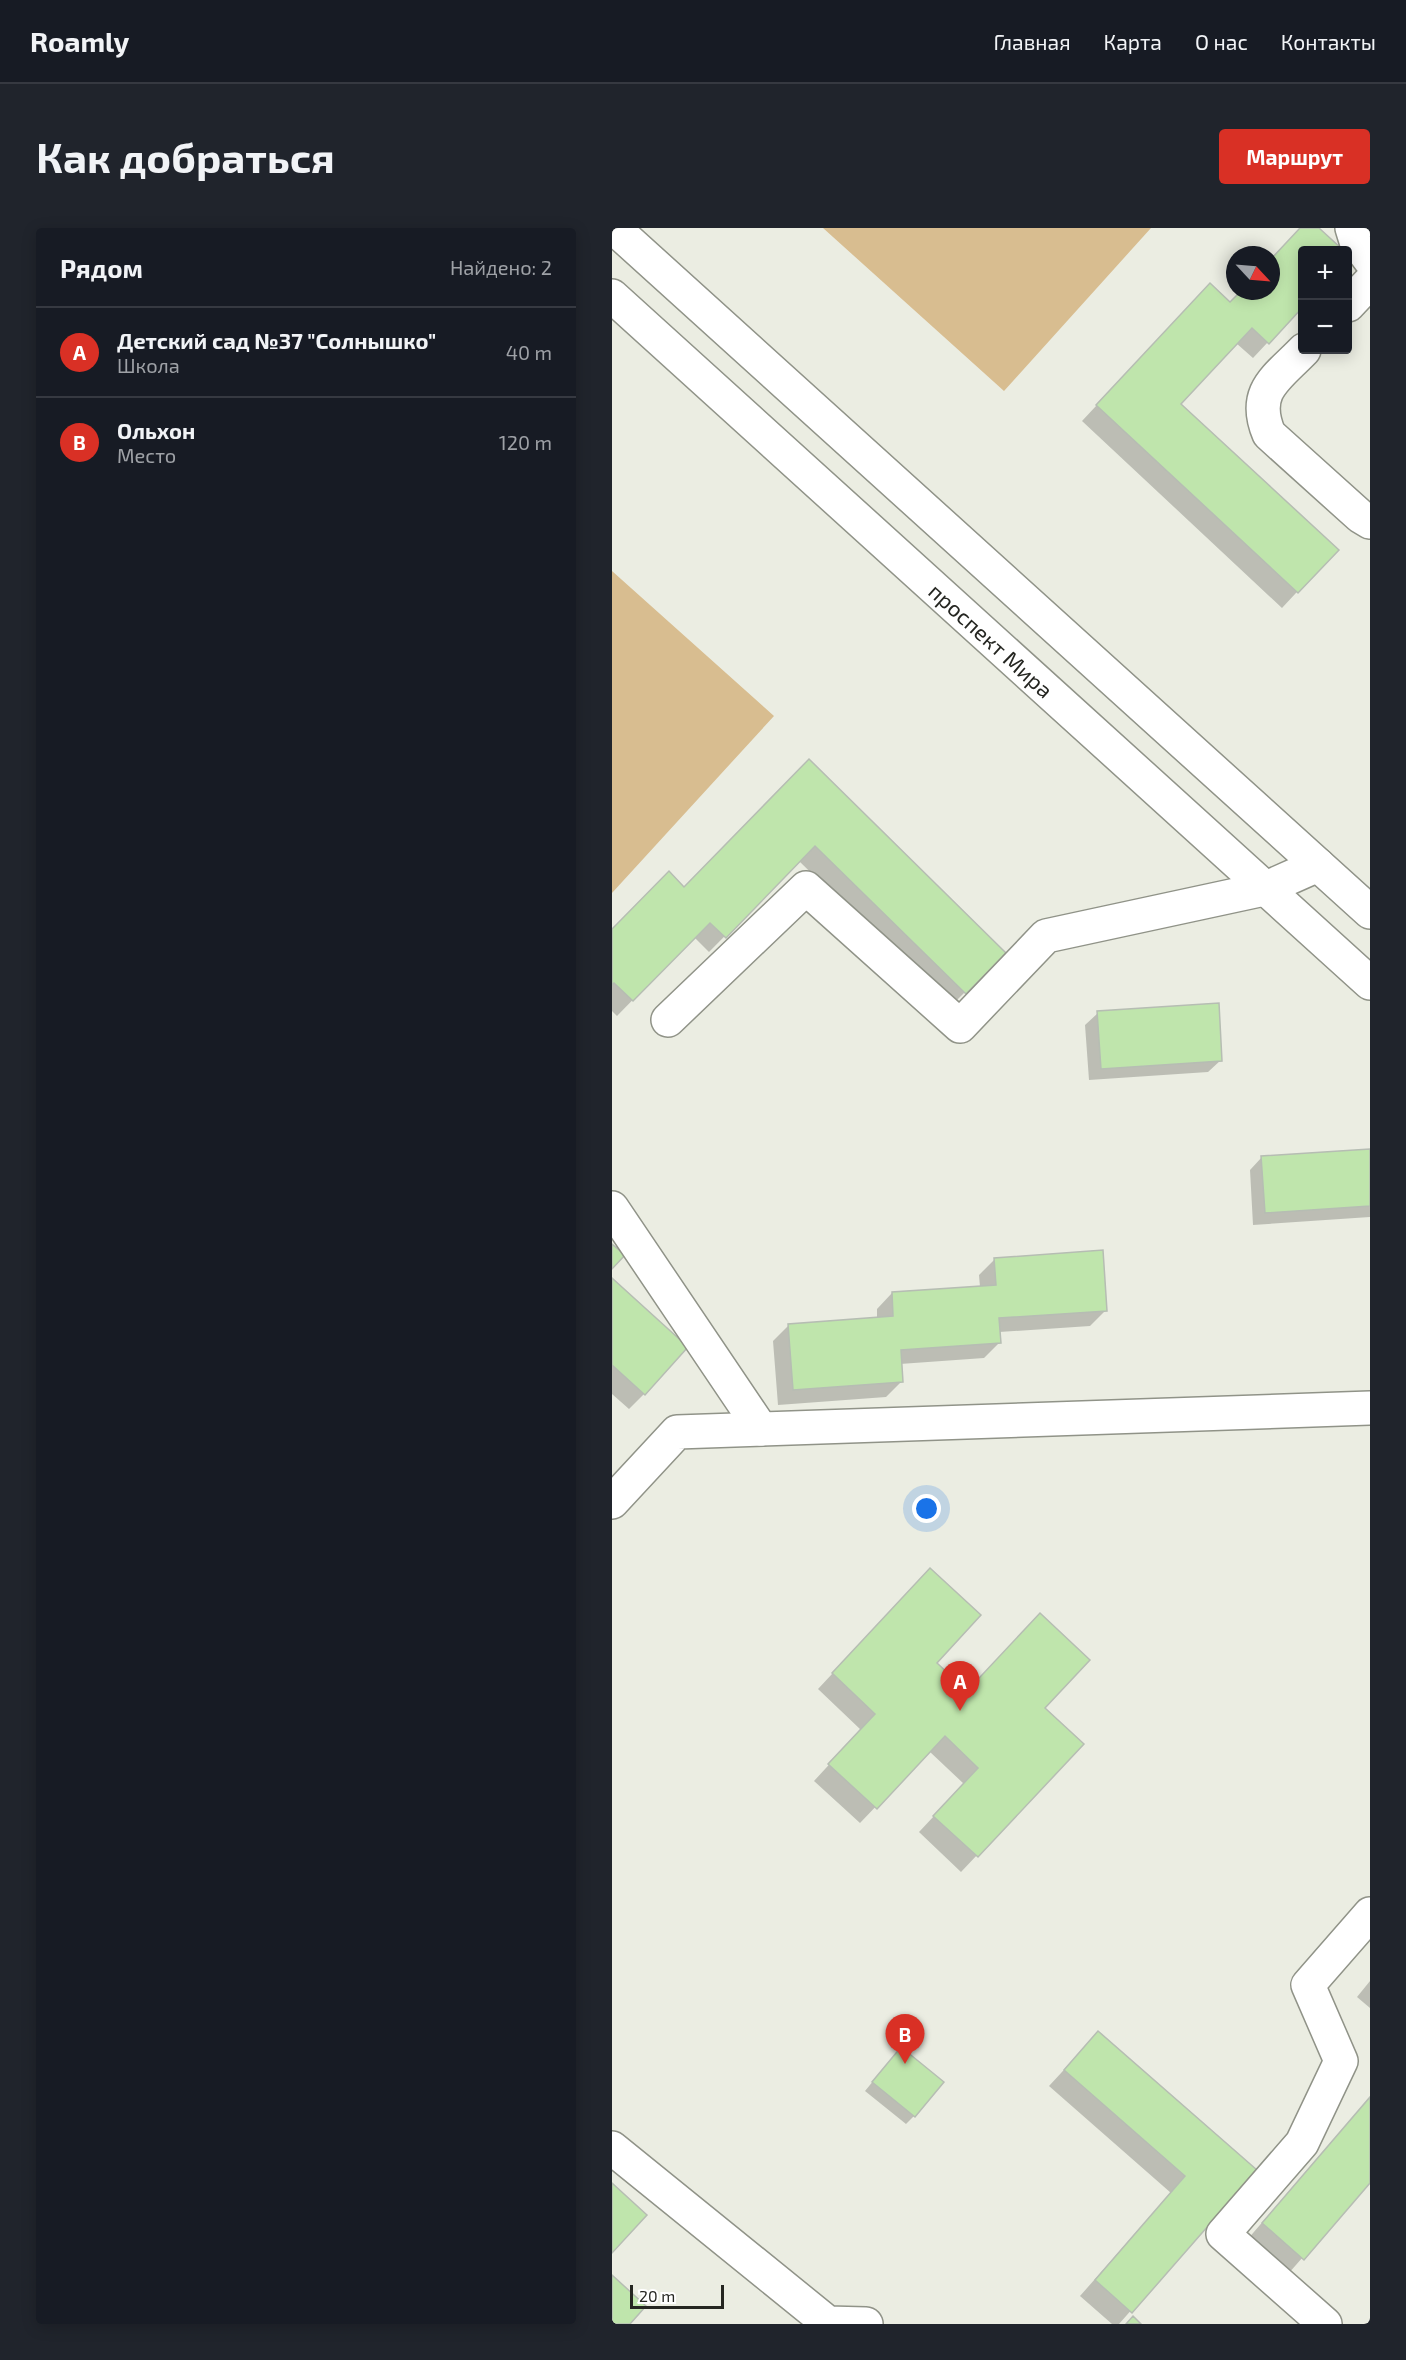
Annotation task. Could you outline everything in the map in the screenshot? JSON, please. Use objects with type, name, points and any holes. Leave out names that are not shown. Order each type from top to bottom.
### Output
[{"type":"street","points":[[614,228],[1370,912]]},
{"type":"street","points":[[1352,228],[1356,241],[1370,260]]},
{"type":"street","points":[[1352,300],[1370,282]]},
{"type":"street","name":"проспект Мира","points":[[612,296],[1370,983]]},
{"type":"street","points":[[1300,354],[1266,388],[1262,403],[1262,418],[1269,434],[1360,516],[1370,522]]},
{"type":"street","points":[[668,1020],[806,888],[960,1026],[1046,936],[1264,888],[1318,865]]},
{"type":"street","points":[[612,1208],[761,1429]]},
{"type":"street","points":[[612,1502],[677,1432],[1370,1408]]},
{"type":"street","points":[[1325,2324],[1223,2234],[1302,2143],[1341,2061],[1308,1985],[1370,1914]]},
{"type":"street","points":[[612,2148],[828,2323],[866,2324]]},
{"type":"shaded area","points":[[823,228],[1151,228],[1004,391]]},
{"type":"shaded area","points":[[612,571],[774,716],[612,893]]},
{"type":"building","points":[[1300,228],[1319,228],[1339,246],[1298,246],[1298,312],[1269,344],[1252,328],[1181,404],[1339,550],[1298,593],[1096,405],[1210,283],[1230,302],[1232,300],[1280,300],[1280,249]]},
{"type":"building","points":[[809,759],[1006,953],[966,994],[815,846],[726,938],[710,923],[633,1001],[614,983],[612,985],[612,929],[669,871],[684,887]]},
{"type":"building","points":[[1219,1003],[1222,1061],[1101,1069],[1097,1011]]},
{"type":"building","points":[[1370,1149],[1370,1206],[1265,1213],[1261,1156]]},
{"type":"building","points":[[612,1244],[625,1255],[612,1269]]},
{"type":"building","points":[[1103,1250],[1107,1311],[999,1318],[1001,1343],[901,1350],[903,1382],[793,1390],[788,1324],[893,1316],[892,1292],[996,1285],[994,1258]]},
{"type":"building","points":[[612,1278],[688,1347],[645,1395],[612,1365]]},
{"type":"building","points":[[930,1568],[981,1615],[937,1663],[967,1691],[1040,1613],[1090,1660],[1045,1708],[1084,1744],[978,1857],[933,1816],[978,1768],[945,1736],[877,1809],[828,1764],[875,1714],[832,1673]]},
{"type":"building","points":[[1098,2031],[1257,2170],[1132,2313],[1095,2280],[1185,2176],[1064,2070]]},
{"type":"building","points":[[901,2047],[944,2082],[915,2117],[872,2082]]},
{"type":"building","points":[[1370,2097],[1370,2183],[1304,2260],[1262,2223]]},
{"type":"building","points":[[612,2183],[647,2215],[612,2253]]},
{"type":"building","points":[[612,2275],[646,2306],[630,2324],[612,2324]]},
{"type":"building","points":[[1133,2316],[1141,2324],[1126,2324]]},
{"type":"place","name":"Детский сад №37 \"Солнышко\"","points":[[960,1711]]},
{"type":"place","name":"Ольхон","points":[[905,2064]]}]
